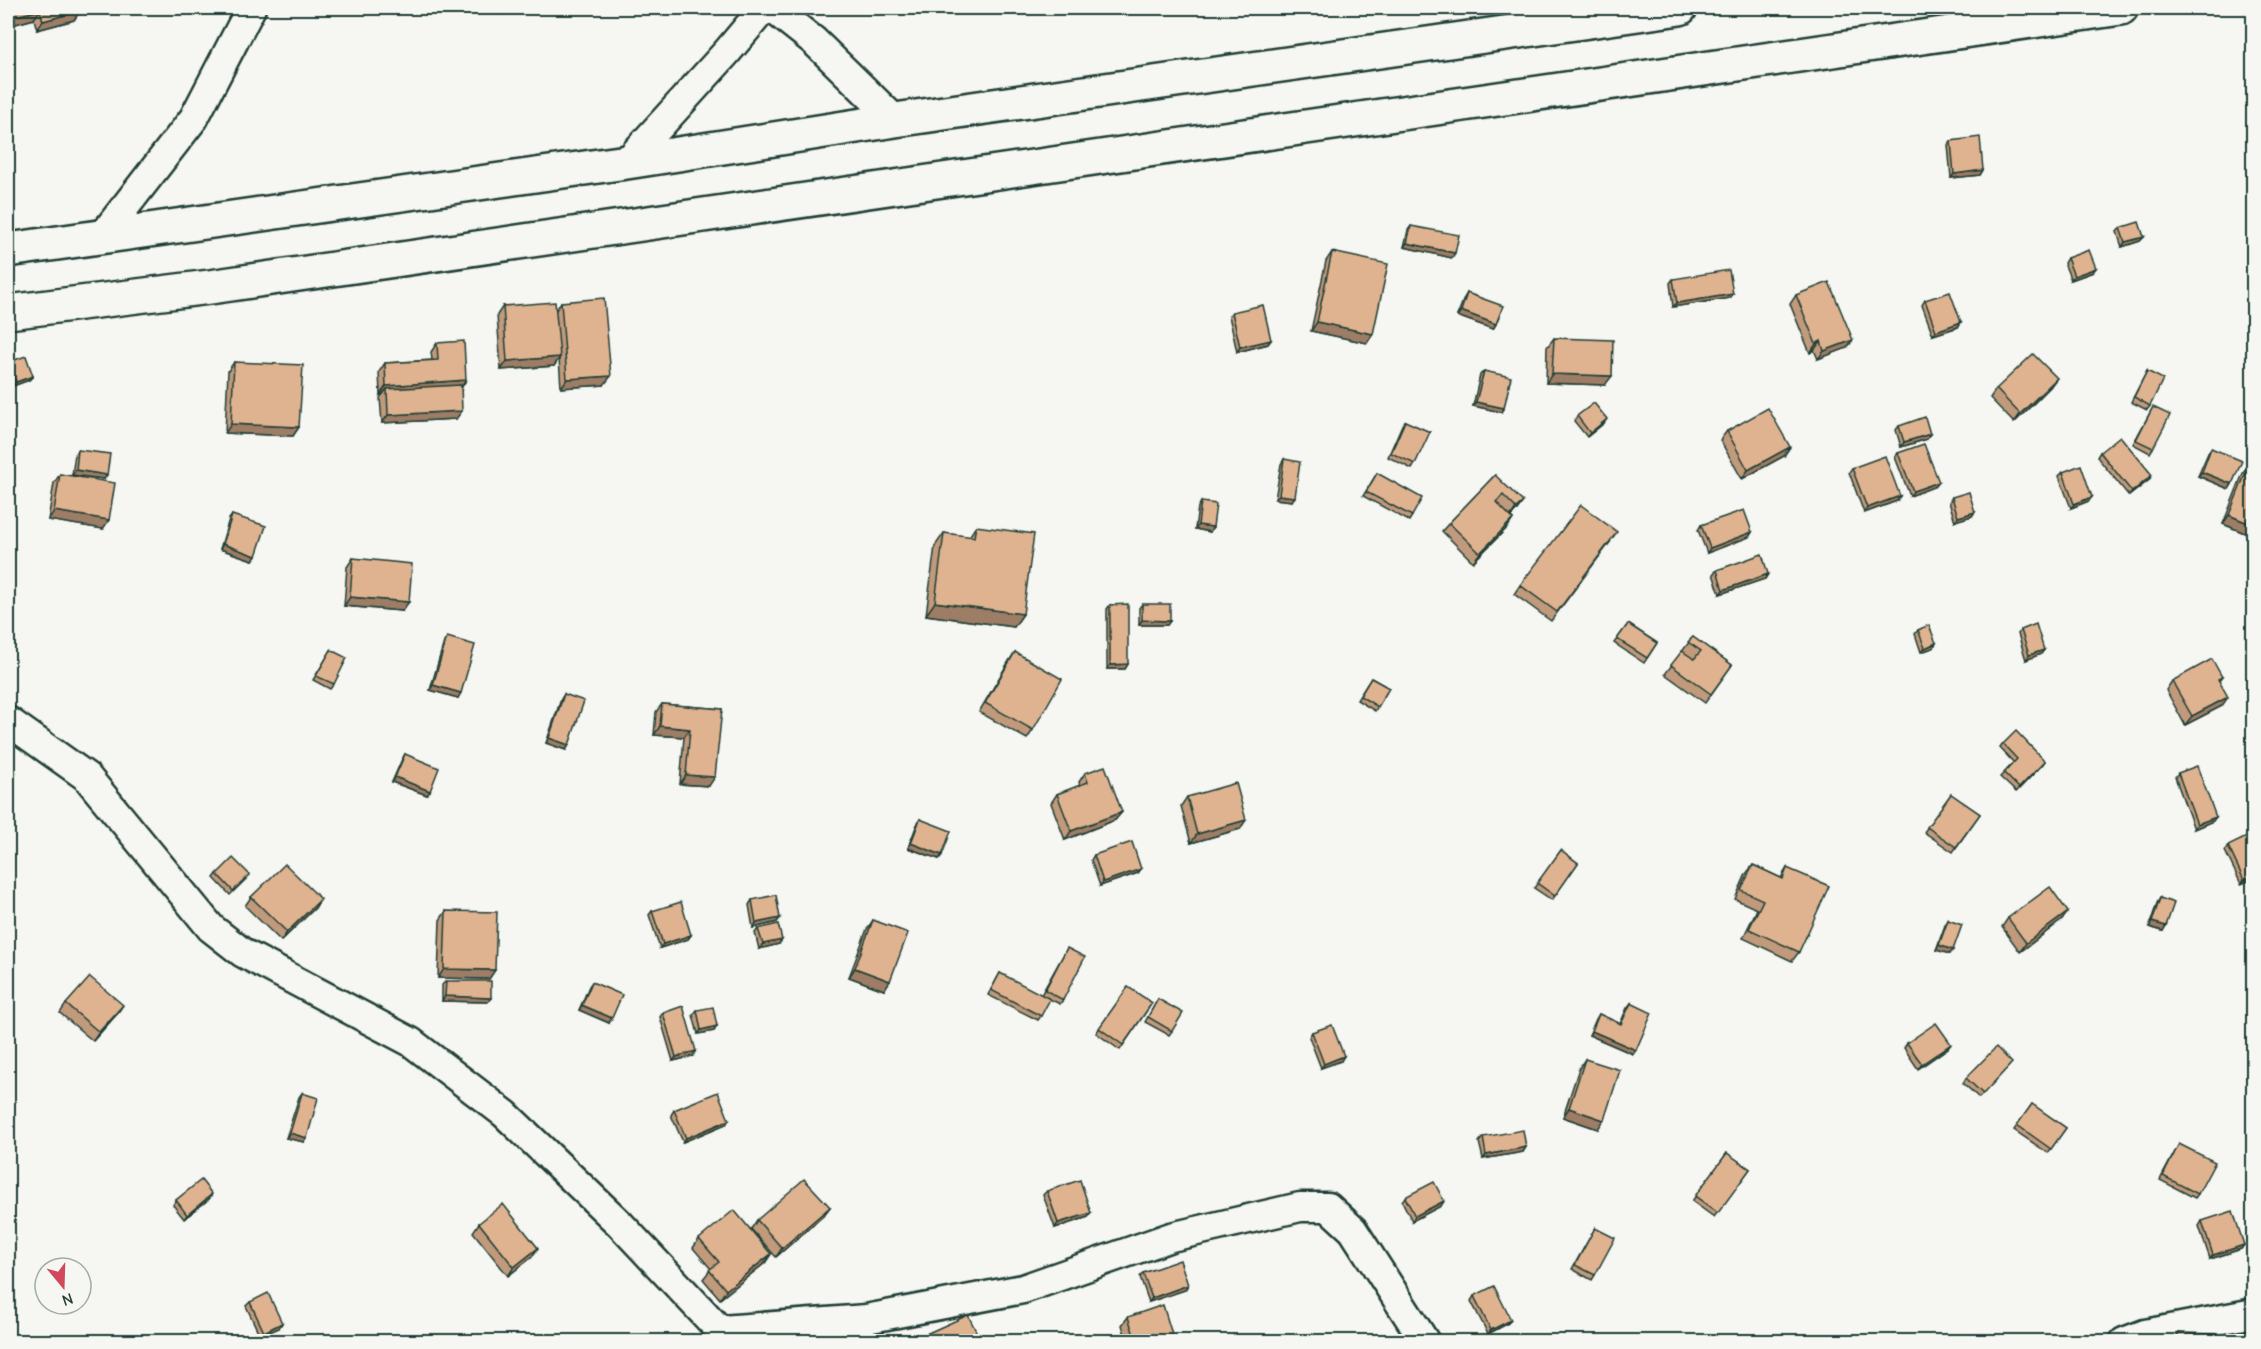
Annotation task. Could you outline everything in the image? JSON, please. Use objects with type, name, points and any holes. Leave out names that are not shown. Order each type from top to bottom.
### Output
[{"type":"highway","points":[[8,250],[104,234],[627,162],[895,120],[1680,8]]},
{"type":"highway","points":[[8,312],[210,287],[2121,8]]},
{"type":"street","points":[[104,234],[194,118],[251,8]]},
{"type":"street","points":[[627,162],[728,52],[764,8]]},
{"type":"street","points":[[772,8],[814,41],[895,120]]},
{"type":"street","points":[[8,721],[87,777],[137,835],[211,928],[243,953],[411,1042],[505,1114],[620,1224],[726,1336],[866,1319],[1023,1289],[1171,1236],[1300,1207],[1328,1207],[1353,1230],[1425,1341]]},
{"type":"street","points":[[2124,1341],[2145,1334],[2243,1315],[2253,1339]]},
{"type":"building","points":[[8,8],[79,8],[80,11],[43,21],[40,10],[8,18]]},
{"type":"building","points":[[1980,137],[1983,170],[1954,174],[1951,141]]},
{"type":"building","points":[[2139,222],[2144,237],[2125,242],[2120,228]]},
{"type":"building","points":[[1411,226],[1459,235],[1455,253],[1407,243]]},
{"type":"building","points":[[2089,250],[2096,268],[2074,276],[2067,258]]},
{"type":"building","points":[[1332,252],[1388,264],[1373,334],[1317,322]]},
{"type":"building","points":[[1729,270],[1733,294],[1677,303],[1673,279]]},
{"type":"building","points":[[1829,282],[1853,340],[1824,351],[1821,341],[1816,344],[1796,295]]},
{"type":"building","points":[[1950,292],[1961,322],[1936,331],[1925,300]]},
{"type":"building","points":[[1467,293],[1503,306],[1496,324],[1461,311]]},
{"type":"building","points":[[604,298],[611,376],[567,379],[561,302]]},
{"type":"building","points":[[555,302],[560,357],[507,361],[503,306]]},
{"type":"building","points":[[1263,305],[1271,340],[1240,347],[1232,312]]},
{"type":"building","points":[[1554,338],[1613,340],[1612,376],[1552,374]]},
{"type":"building","points":[[464,341],[466,380],[386,386],[385,363],[438,360],[437,343]]},
{"type":"building","points":[[2033,354],[2057,378],[2020,414],[1996,389]]},
{"type":"building","points":[[26,356],[33,376],[16,382],[9,362]]},
{"type":"building","points":[[234,362],[303,365],[299,427],[231,424]]},
{"type":"building","points":[[1484,371],[1511,377],[1504,408],[1476,402]]},
{"type":"building","points":[[2147,371],[2163,379],[2150,406],[2134,397]]},
{"type":"building","points":[[461,385],[462,411],[388,415],[387,389]]},
{"type":"building","points":[[1594,403],[1607,419],[1590,433],[1577,416]]},
{"type":"building","points":[[2153,407],[2170,415],[2153,448],[2136,440]]},
{"type":"building","points":[[1768,408],[1790,447],[1748,470],[1727,431]]},
{"type":"building","points":[[1925,417],[1930,434],[1904,442],[1899,426]]},
{"type":"building","points":[[1405,421],[1430,432],[1415,464],[1391,453]]},
{"type":"building","points":[[2120,436],[2152,475],[2132,492],[2100,452]]},
{"type":"building","points":[[1924,444],[1939,482],[1913,491],[1898,453]]},
{"type":"building","points":[[2211,448],[2242,461],[2232,484],[2202,472]]},
{"type":"building","points":[[78,450],[110,454],[107,475],[76,470]]},
{"type":"building","points":[[1885,456],[1900,496],[1867,508],[1852,468]]},
{"type":"building","points":[[1284,459],[1300,462],[1295,497],[1279,495]]},
{"type":"building","points":[[2081,465],[2092,497],[2074,504],[2063,472]]},
{"type":"building","points":[[2249,465],[2253,466],[2253,525],[2229,515]]},
{"type":"building","points":[[1377,473],[1422,498],[1412,516],[1366,492]]},
{"type":"building","points":[[60,474],[115,483],[109,520],[54,511]]},
{"type":"building","points":[[1495,475],[1523,502],[1516,508],[1503,495],[1496,502],[1513,519],[1480,553],[1449,523]]},
{"type":"building","points":[[1969,492],[1975,512],[1958,517],[1952,497]]},
{"type":"building","points":[[1201,502],[1216,504],[1213,527],[1198,525]]},
{"type":"building","points":[[1581,505],[1617,532],[1557,612],[1520,585]]},
{"type":"building","points":[[1744,510],[1752,532],[1710,548],[1701,525]]},
{"type":"building","points":[[232,515],[266,526],[256,556],[223,544]]},
{"type":"building","points":[[976,526],[1034,534],[1023,614],[935,602],[944,533],[974,537]]},
{"type":"building","points":[[1762,554],[1768,574],[1723,590],[1717,570]]},
{"type":"building","points":[[353,558],[412,564],[409,602],[350,597]]},
{"type":"building","points":[[1128,604],[1128,664],[1110,665],[1110,605]]},
{"type":"building","points":[[1142,604],[1170,604],[1170,621],[1142,620]]},
{"type":"building","points":[[1628,624],[1657,643],[1647,658],[1617,639]]},
{"type":"building","points":[[2036,624],[2044,650],[2029,655],[2021,630]]},
{"type":"building","points":[[1929,625],[1936,643],[1925,648],[1918,630]]},
{"type":"building","points":[[447,637],[475,645],[461,693],[433,685]]},
{"type":"building","points":[[1693,637],[1732,665],[1711,694],[1671,665],[1682,651],[1694,659],[1701,651],[1688,642]]},
{"type":"building","points":[[331,650],[347,658],[334,684],[316,676]]},
{"type":"building","points":[[1015,652],[1062,679],[1033,730],[985,703]]},
{"type":"building","points":[[2212,659],[2222,677],[2218,679],[2228,697],[2192,716],[2172,681]]},
{"type":"building","points":[[1371,678],[1389,688],[1378,707],[1360,696]]},
{"type":"building","points":[[564,694],[584,701],[569,745],[549,738]]},
{"type":"building","points":[[662,704],[722,709],[715,777],[686,775],[690,729],[660,726]]},
{"type":"building","points":[[2016,731],[2045,761],[2019,788],[2004,773],[2017,759],[2003,744]]},
{"type":"building","points":[[405,754],[439,768],[430,791],[395,777]]},
{"type":"building","points":[[8,765],[16,772],[8,782]]},
{"type":"building","points":[[1105,766],[1122,812],[1071,831],[1057,794],[1088,782],[1085,773]]},
{"type":"building","points":[[2197,766],[2216,817],[2197,824],[2178,773]]},
{"type":"building","points":[[1236,783],[1246,820],[1197,834],[1187,797]]},
{"type":"building","points":[[1951,794],[1980,814],[1956,847],[1927,827]]},
{"type":"building","points":[[920,819],[951,831],[942,855],[911,843]]},
{"type":"building","points":[[2253,834],[2253,876],[2244,880],[2228,846]]},
{"type":"building","points":[[1132,842],[1141,869],[1103,882],[1094,855]]},
{"type":"building","points":[[1561,850],[1578,863],[1555,896],[1537,883]]},
{"type":"building","points":[[233,858],[250,875],[233,891],[217,874]]},
{"type":"building","points":[[285,864],[321,899],[287,932],[251,897]]},
{"type":"building","points":[[1753,865],[1783,879],[1787,868],[1829,886],[1799,952],[1749,929],[1763,900],[1741,890]]},
{"type":"building","points":[[2050,887],[2068,912],[2026,943],[2008,918]]},
{"type":"building","points":[[776,895],[780,918],[756,923],[752,900]]},
{"type":"building","points":[[2160,898],[2174,903],[2166,926],[2152,922]]},
{"type":"building","points":[[681,902],[691,935],[663,944],[652,911]]},
{"type":"building","points":[[446,911],[497,912],[495,970],[444,969]]},
{"type":"building","points":[[873,920],[908,933],[890,981],[855,968]]},
{"type":"building","points":[[1948,920],[1962,925],[1953,950],[1939,945]]},
{"type":"building","points":[[778,924],[782,940],[763,944],[758,929]]},
{"type":"building","points":[[1067,948],[1085,957],[1063,1000],[1045,990]]},
{"type":"building","points":[[1000,973],[1050,999],[1041,1016],[991,990]]},
{"type":"building","points":[[90,977],[123,1005],[99,1032],[66,1004]]},
{"type":"building","points":[[446,981],[491,981],[491,998],[445,996]]},
{"type":"building","points":[[592,982],[622,995],[612,1018],[582,1005]]},
{"type":"building","points":[[1128,987],[1152,1003],[1123,1045],[1099,1028]]},
{"type":"building","points":[[1158,999],[1183,1013],[1172,1031],[1148,1017]]},
{"type":"building","points":[[1631,1003],[1652,1013],[1636,1050],[1592,1031],[1599,1014],[1621,1024]]},
{"type":"building","points":[[683,1006],[696,1051],[676,1057],[663,1013]]},
{"type":"building","points":[[713,1007],[717,1026],[701,1030],[697,1010]]},
{"type":"building","points":[[1936,1023],[1951,1044],[1922,1064],[1907,1043]]},
{"type":"building","points":[[1332,1025],[1344,1056],[1324,1064],[1312,1032]]},
{"type":"building","points":[[1996,1047],[2012,1063],[1983,1094],[1966,1078]]},
{"type":"building","points":[[1585,1059],[1620,1070],[1604,1120],[1569,1108]]},
{"type":"building","points":[[718,1092],[729,1120],[686,1138],[674,1110]]},
{"type":"building","points":[[302,1093],[318,1098],[307,1138],[290,1133]]},
{"type":"building","points":[[2032,1104],[2066,1128],[2051,1149],[2017,1125]]},
{"type":"building","points":[[1523,1130],[1526,1147],[1486,1155],[1483,1137]]},
{"type":"building","points":[[2179,1144],[2215,1162],[2198,1194],[2163,1176]]},
{"type":"building","points":[[1727,1153],[1750,1169],[1718,1213],[1695,1196]]},
{"type":"building","points":[[804,1179],[830,1207],[782,1248],[757,1220]]},
{"type":"building","points":[[201,1180],[212,1194],[187,1215],[176,1200]]},
{"type":"building","points":[[1080,1180],[1091,1213],[1058,1223],[1047,1191]]},
{"type":"building","points":[[1434,1182],[1444,1201],[1415,1216],[1405,1197]]},
{"type":"building","points":[[503,1204],[538,1248],[514,1267],[479,1223]]},
{"type":"building","points":[[734,1210],[771,1254],[726,1290],[709,1270],[719,1262],[699,1239]]},
{"type":"building","points":[[2233,1211],[2244,1245],[2213,1255],[2202,1221]]},
{"type":"building","points":[[1595,1228],[1615,1238],[1595,1275],[1575,1265]]},
{"type":"building","points":[[1180,1260],[1188,1285],[1152,1298],[1143,1273]]},
{"type":"building","points":[[1494,1286],[1511,1320],[1491,1330],[1474,1296]]},
{"type":"building","points":[[268,1293],[282,1323],[264,1332],[250,1302]]},
{"type":"building","points":[[1163,1305],[1174,1341],[1136,1341],[1128,1317]]},
{"type":"building","points":[[968,1315],[981,1341],[918,1341],[917,1338]]},
{"type":"building","points":[[2178,1333],[2215,1334],[2215,1341],[2178,1341]]}]
